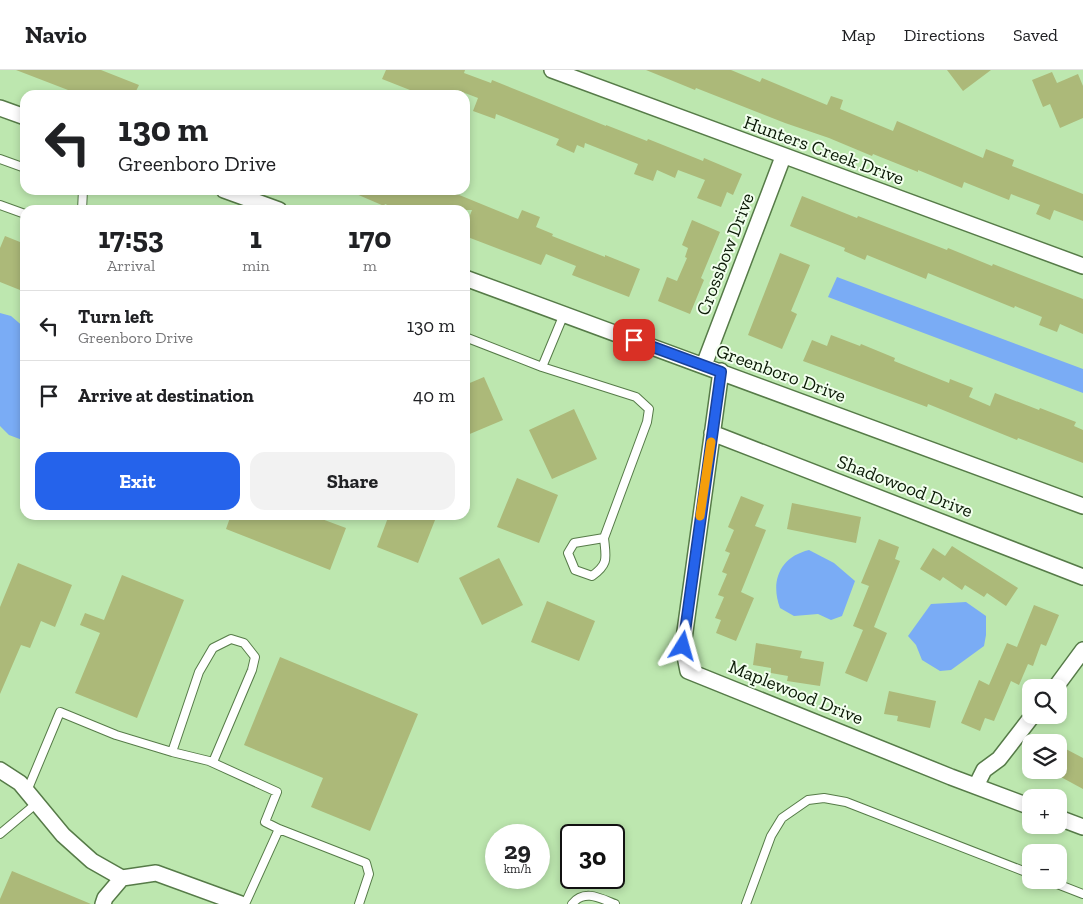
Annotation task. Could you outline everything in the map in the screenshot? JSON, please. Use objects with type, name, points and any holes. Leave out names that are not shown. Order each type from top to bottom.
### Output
[{"type":"street","name":"Hunters Creek Drive","points":[[552,70],[783,157],[1083,266]]},
{"type":"street","points":[[0,108],[20,115]]},
{"type":"street","name":"Crossbow Drive","points":[[704,365],[783,157]]},
{"type":"street","points":[[238,195],[265,205]]},
{"type":"street","name":"Greenboro Drive","points":[[470,280],[1083,506]]},
{"type":"street","name":"Maplewood Drive","points":[[721,372],[683,646],[688,671],[1022,804]]},
{"type":"street","name":"Shadowood Drive","points":[[712,433],[1083,577]]},
{"type":"street","points":[[1061,679],[1083,650]]},
{"type":"street","points":[[976,786],[984,770],[999,760],[1026,724]]},
{"type":"street","points":[[0,770],[20,782],[63,835],[92,861],[122,878],[156,873],[241,904]]},
{"type":"street","points":[[1067,821],[1083,827]]},
{"type":"street","points":[[103,904],[105,898],[122,878]]},
{"type":"lane","points":[[0,159],[20,166]]},
{"type":"lane","points":[[0,205],[20,212]]},
{"type":"lane","points":[[542,367],[564,314]]},
{"type":"lane","points":[[470,339],[542,367],[636,397],[649,409],[647,422],[604,538],[606,558],[602,569],[592,576],[575,570],[568,553],[574,543],[604,538]]},
{"type":"lane","points":[[172,752],[199,672],[213,648],[231,639],[244,643],[255,657],[252,670],[213,762]]},
{"type":"lane","points":[[0,834],[32,797],[60,712],[116,735],[213,762],[277,792],[265,822],[366,863],[370,874],[359,904]]},
{"type":"lane","points":[[746,904],[771,836],[782,818],[808,800],[824,798],[846,802],[1022,870]]},
{"type":"lane","points":[[244,904],[279,829]]},
{"type":"lane","points":[[1067,888],[1083,894]]},
{"type":"lane","points":[[572,904],[576,898],[584,895],[594,896],[615,904]]},
{"type":"water","points":[[837,277],[1083,369],[1083,393],[828,297]]},
{"type":"water","points":[[0,313],[11,316],[20,324],[20,439],[9,435],[0,426]]},
{"type":"water","points":[[809,550],[834,563],[855,581],[842,616],[831,620],[818,614],[794,616],[780,608],[776,589],[777,580],[784,564],[799,553]]},
{"type":"water","points":[[966,602],[986,616],[984,646],[951,670],[940,671],[922,660],[916,645],[908,636],[931,604]]},
{"type":"building","points":[[16,70],[101,70],[139,85],[136,90],[68,90]]},
{"type":"building","points":[[386,70],[465,70],[464,73],[491,83],[492,80],[606,126],[647,141],[648,139],[703,161],[704,158],[742,174],[733,195],[727,192],[721,207],[697,198],[705,180],[678,170],[675,178],[657,170],[653,181],[634,174],[638,164],[585,143],[584,148],[577,145],[574,153],[556,145],[559,139],[496,114],[495,119],[473,111],[478,98],[470,95],[470,90],[410,90],[382,79]]},
{"type":"building","points":[[646,70],[731,70],[760,82],[762,78],[827,105],[831,96],[843,100],[840,109],[893,131],[897,121],[983,158],[986,149],[1014,160],[1012,166],[1083,194],[1083,221],[1054,210],[1050,220],[1036,214],[1040,205],[1011,194],[1009,200],[964,182],[962,188],[873,154],[872,156],[696,88],[695,90]]},
{"type":"building","points":[[947,70],[991,70],[963,91]]},
{"type":"building","points":[[1052,72],[1057,83],[1078,74],[1083,86],[1083,118],[1060,128],[1050,104],[1043,107],[1032,80]]},
{"type":"building","points":[[359,195],[459,195],[518,219],[522,210],[540,217],[536,227],[553,234],[552,236],[640,269],[629,297],[572,275],[576,266],[546,254],[541,265],[470,238],[470,215],[472,210],[470,210],[470,205],[382,205]]},
{"type":"building","points":[[802,196],[857,218],[858,216],[947,250],[948,248],[992,266],[993,264],[1083,299],[1083,334],[1060,324],[1057,332],[1039,325],[1042,317],[1015,306],[1014,308],[928,273],[926,279],[867,255],[865,260],[844,251],[845,248],[790,226]]},
{"type":"building","points":[[692,220],[720,232],[701,278],[704,280],[690,314],[658,301],[667,277],[677,281],[687,258],[685,257],[688,248],[682,245]]},
{"type":"building","points":[[5,236],[20,242],[20,290],[0,282],[0,248]]},
{"type":"building","points":[[780,253],[810,265],[791,311],[797,314],[782,349],[748,335]]},
{"type":"building","points":[[831,335],[860,346],[861,344],[895,358],[894,361],[949,383],[950,379],[973,388],[969,397],[990,406],[995,393],[1076,422],[1074,426],[1083,430],[1083,463],[1018,438],[1017,440],[928,404],[927,407],[803,361],[812,340],[827,346]]},
{"type":"building","points":[[484,377],[503,420],[470,434],[470,383]]},
{"type":"building","points":[[574,409],[597,459],[552,479],[529,430]]},
{"type":"building","points":[[517,478],[558,495],[539,543],[497,527]]},
{"type":"building","points":[[741,496],[764,505],[755,526],[766,530],[741,592],[754,598],[736,641],[716,633],[721,620],[715,618],[724,597],[718,595],[727,574],[722,572],[730,553],[725,551],[734,530],[728,527]]},
{"type":"building","points":[[792,503],[861,517],[856,543],[787,529]]},
{"type":"building","points":[[229,520],[324,520],[346,528],[330,570],[226,529]]},
{"type":"building","points":[[387,520],[435,520],[418,563],[377,547]]},
{"type":"building","points":[[879,539],[899,547],[895,559],[900,561],[874,627],[887,633],[867,682],[845,673],[863,630],[853,626],[869,586],[861,583]]},
{"type":"building","points":[[952,546],[1018,588],[1006,606],[987,593],[984,597],[965,585],[962,590],[943,577],[940,581],[920,569],[933,548],[945,556]]},
{"type":"building","points":[[499,558],[523,605],[482,625],[459,578]]},
{"type":"building","points":[[18,563],[72,585],[55,627],[41,621],[30,648],[21,645],[0,694],[0,607]]},
{"type":"building","points":[[122,575],[184,600],[137,718],[75,693],[100,633],[80,625],[85,613],[104,620]]},
{"type":"building","points":[[547,601],[595,621],[579,661],[531,642]]},
{"type":"building","points":[[1034,605],[1059,615],[1046,646],[1041,644],[1033,666],[1028,664],[1019,685],[1011,681],[994,721],[985,718],[980,731],[961,723],[979,680],[989,685],[1007,643],[1017,647]]},
{"type":"building","points":[[756,643],[802,651],[800,658],[824,662],[820,686],[787,681],[788,676],[771,673],[771,668],[753,665]]},
{"type":"building","points":[[280,657],[418,714],[370,831],[311,807],[323,778],[244,745]]},
{"type":"building","points":[[889,691],[936,701],[930,728],[897,721],[898,716],[884,714]]},
{"type":"building","points":[[1067,750],[1083,758],[1083,789],[1065,779],[1067,779]]},
{"type":"building","points":[[12,871],[91,904],[0,904],[0,899]]},
{"type":"slow traffic","points":[[700,516],[711,442]]},
{"type":"route","points":[[634,340],[721,372],[683,646]]}]
